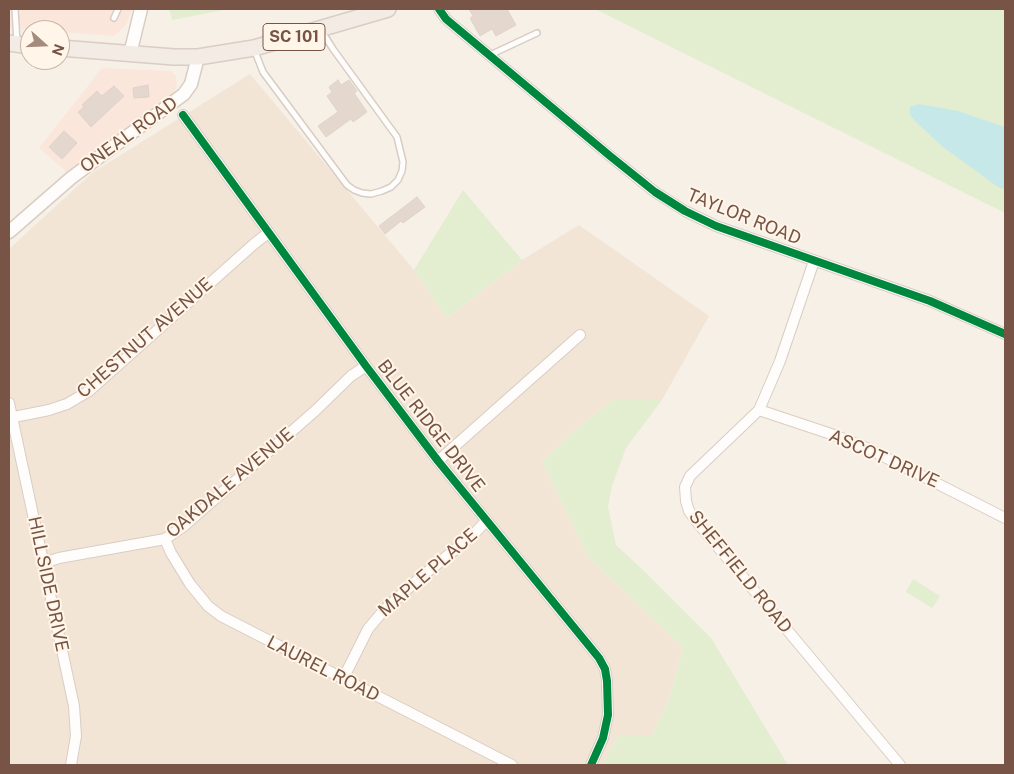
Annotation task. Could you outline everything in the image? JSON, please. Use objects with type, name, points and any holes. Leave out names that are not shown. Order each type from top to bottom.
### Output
[{"type":"main road","name":"SC 101","points":[[70,49],[174,58],[198,57],[254,48],[388,9]]},
{"type":"street","points":[[130,54],[141,9]]},
{"type":"street","name":"TAYLOR ROAD","points":[[439,9],[446,19],[610,156],[669,202],[716,226],[930,301],[1005,334]]},
{"type":"street","name":"ONEAL ROAD","points":[[9,232],[71,178],[184,94],[191,84],[198,57]]},
{"type":"street","name":"BLUE RIDGE DRIVE","points":[[183,115],[366,366],[438,461],[593,649],[602,663],[607,681],[608,715],[603,738],[591,765]]},
{"type":"street","name":"CHESTNUT AVENUE","points":[[10,418],[49,410],[67,404],[90,391],[268,233]]},
{"type":"street","name":"SHEFFIELD ROAD","points":[[814,261],[780,361],[759,410],[690,476],[685,490],[687,506],[693,518],[900,765]]},
{"type":"street","points":[[438,461],[580,335]]},
{"type":"street","name":"OAKDALE AVENUE","points":[[44,563],[59,558],[165,539],[184,526],[316,410],[351,376],[366,366]]},
{"type":"street","name":"HILLSIDE DRIVE","points":[[9,403],[10,418],[44,563],[74,706],[76,736],[71,765]]},
{"type":"street","name":"ASCOT DRIVE","points":[[759,410],[867,448],[1005,518]]},
{"type":"street","name":"MAPLE PLACE","points":[[343,679],[368,629],[384,610],[473,535],[486,521]]},
{"type":"street","name":"LAUREL ROAD","points":[[165,539],[171,553],[190,584],[203,601],[215,612],[512,765]]},
{"type":"lane","points":[[15,9],[19,44]]},
{"type":"lane","points":[[114,18],[118,9]]},
{"type":"lane","points":[[254,48],[263,72],[347,185],[362,193],[371,194],[382,191],[391,187],[398,180],[402,171],[403,162],[397,137],[333,49],[321,29]]},
{"type":"lane","points":[[489,55],[537,34]]},
{"type":"shaded area","points":[[9,9],[132,9],[126,25],[114,36],[70,33],[70,20],[20,20],[20,29],[9,29]]},
{"type":"shaded area","points":[[102,68],[171,71],[176,76],[177,86],[174,94],[68,173],[39,148]]},
{"type":"shaded area","points":[[250,74],[414,270],[447,318],[522,260],[579,225],[709,316],[662,400],[613,400],[582,424],[542,461],[589,558],[683,647],[669,700],[652,736],[618,736],[602,765],[9,765],[9,249],[92,173]]},
{"type":"green space","points":[[169,9],[229,9],[172,20]]},
{"type":"green space","points":[[595,9],[1005,9],[1005,213]]},
{"type":"green space","points":[[463,190],[522,260],[447,318],[414,270]]},
{"type":"green space","points":[[613,400],[662,400],[626,448],[612,486],[608,507],[616,545],[711,638],[788,765],[602,765],[618,736],[652,736],[669,700],[683,647],[589,558],[542,461],[582,424]]},
{"type":"green space","points":[[913,579],[940,596],[932,608],[906,592]]},
{"type":"water","points":[[919,104],[958,111],[1005,127],[1005,190],[998,187],[943,147],[916,122],[910,115],[910,107]]},
{"type":"building","points":[[469,9],[507,9],[516,25],[496,36],[492,29],[480,36],[470,18],[473,16]]},
{"type":"building","points":[[338,80],[341,85],[349,80],[357,91],[354,93],[367,112],[353,122],[351,119],[326,137],[318,126],[338,112],[327,96],[332,92],[329,87]]},
{"type":"building","points":[[148,85],[149,97],[134,98],[133,88]]},
{"type":"building","points":[[114,86],[124,96],[91,127],[78,112],[84,107],[82,105],[97,91],[102,96]]},
{"type":"building","points":[[64,131],[77,143],[62,159],[49,147]]},
{"type":"building","points":[[417,197],[425,207],[403,223],[401,221],[385,234],[379,226]]},
{"type":"cycle path","points":[[439,9],[446,19],[610,156],[655,192],[685,211],[716,226],[930,301],[1005,334]]},
{"type":"cycle path","points":[[183,115],[366,366],[438,461],[599,658],[605,669],[607,681],[608,715],[603,738],[591,765]]}]
